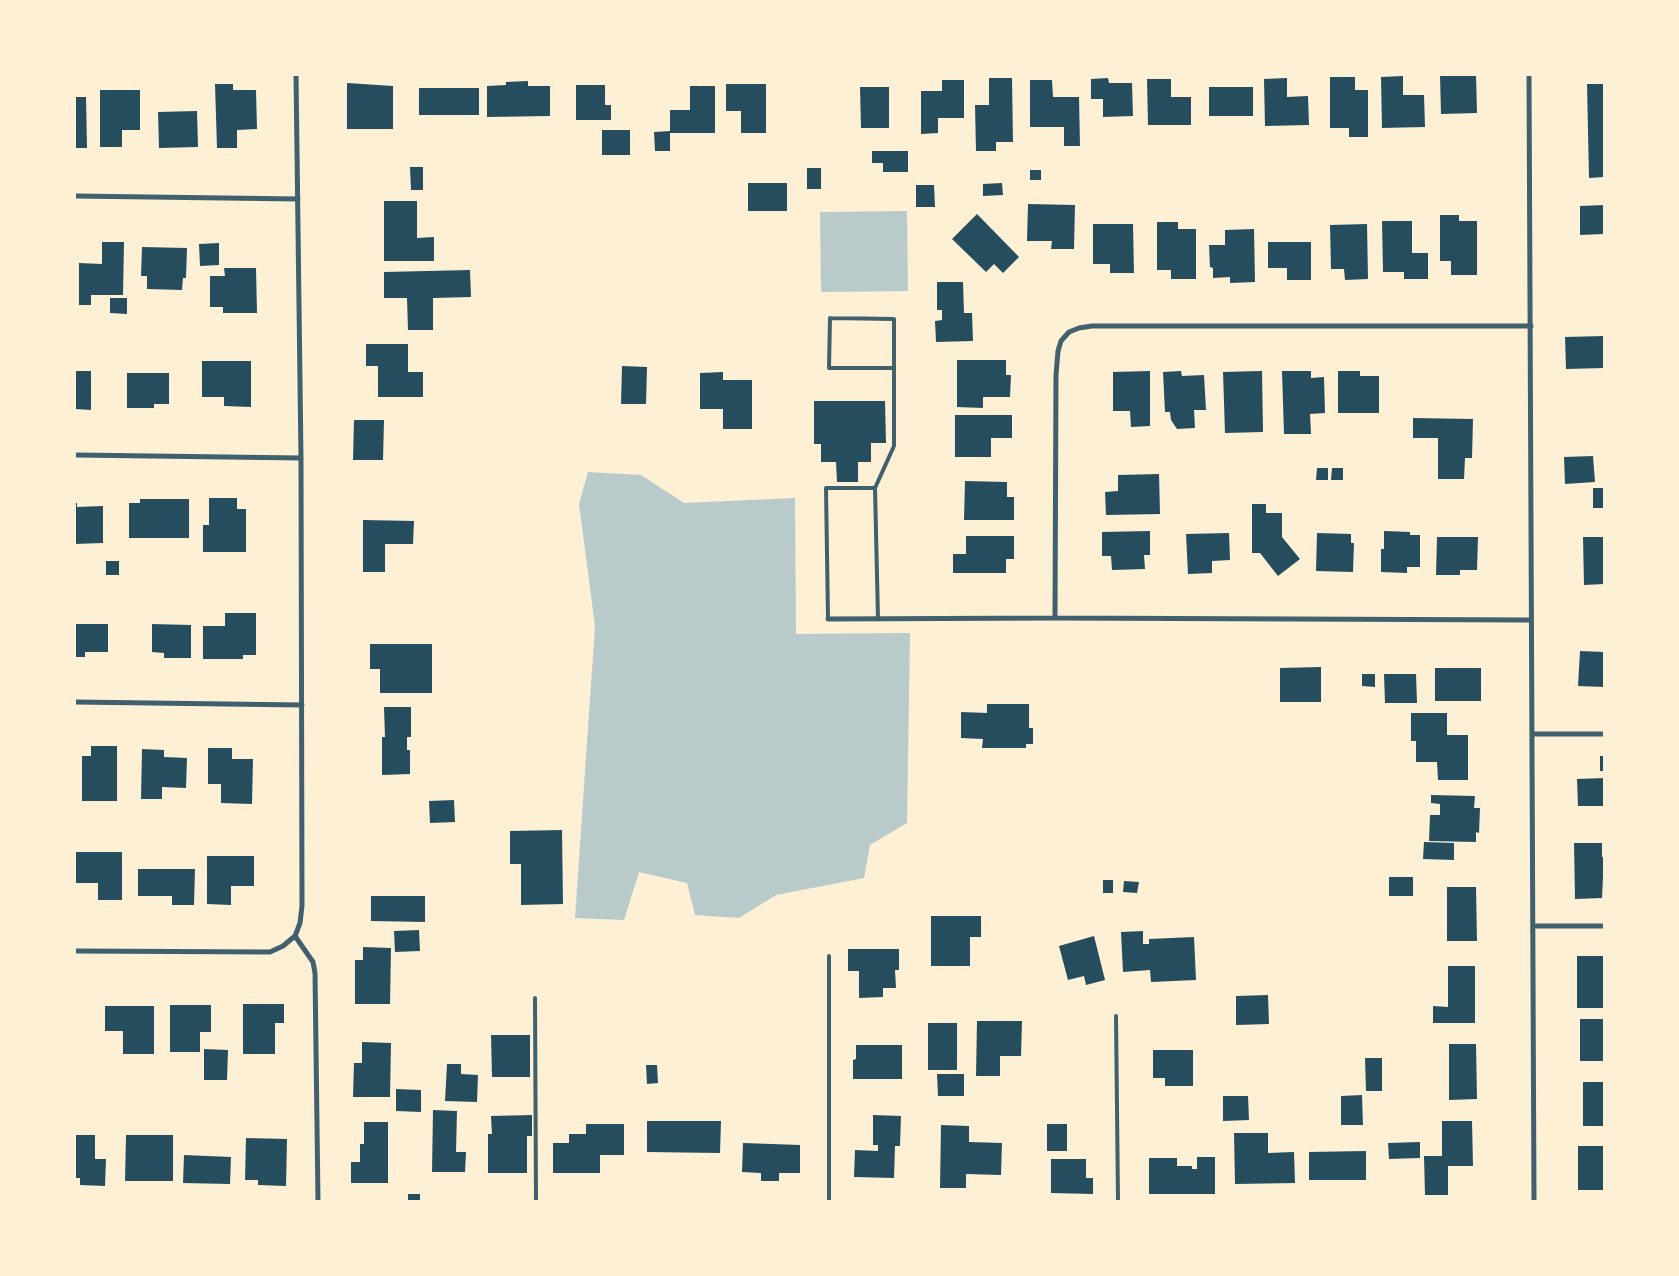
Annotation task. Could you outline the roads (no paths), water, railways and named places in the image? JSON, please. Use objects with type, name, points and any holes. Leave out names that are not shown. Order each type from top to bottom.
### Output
[{"type":"street","points":[[75,951],[270,952],[283,946],[295,936],[300,923],[302,906],[301,458],[296,75]]},
{"type":"street","points":[[1529,75],[1534,1201]]},
{"type":"street","points":[[75,196],[298,199]]},
{"type":"street","points":[[1055,618],[1056,375],[1057,357],[1061,341],[1070,332],[1092,326],[1531,326]]},
{"type":"street","points":[[75,455],[301,458]]},
{"type":"street","points":[[828,619],[1530,620]]},
{"type":"street","points":[[75,702],[302,705]]},
{"type":"street","points":[[1533,734],[1604,734]]},
{"type":"street","points":[[1534,926],[1604,926]]},
{"type":"street","points":[[295,936],[313,962],[315,973],[318,1201]]},
{"type":"lane","points":[[878,619],[875,488],[894,446],[894,368],[894,319],[830,318],[829,368],[894,368]]},
{"type":"lane","points":[[828,619],[826,488],[875,488]]},
{"type":"lane","points":[[829,956],[829,1201]]},
{"type":"lane","points":[[536,998],[536,1201]]},
{"type":"lane","points":[[1116,1016],[1118,1201]]}]
